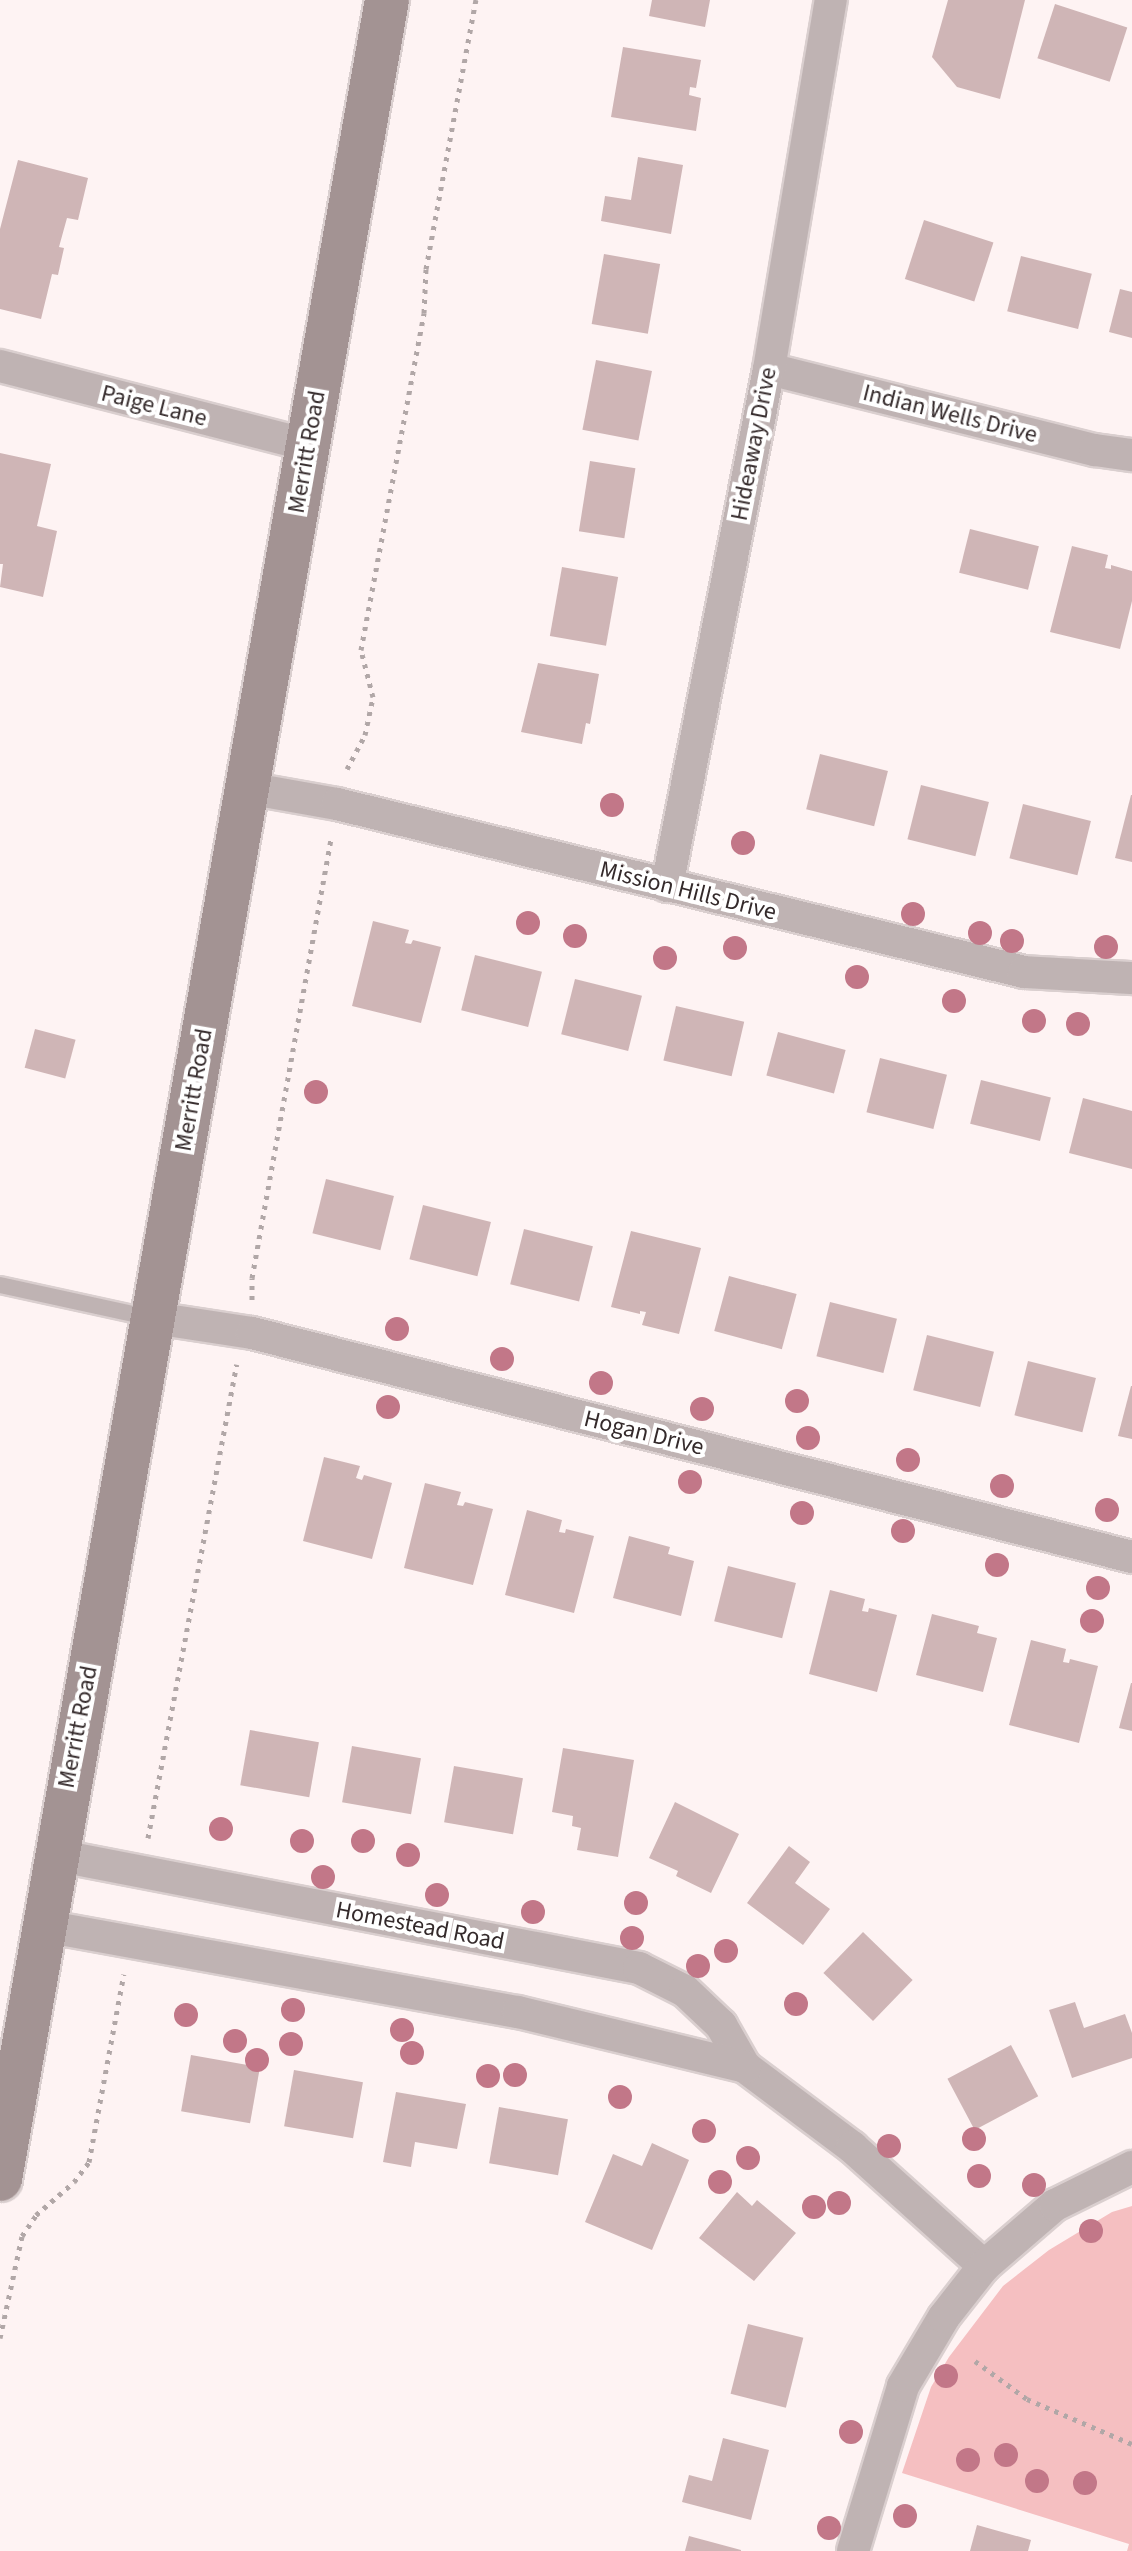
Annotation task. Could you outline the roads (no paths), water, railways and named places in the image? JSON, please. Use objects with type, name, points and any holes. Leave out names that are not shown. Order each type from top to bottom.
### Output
[{"type":"street","name":"Merritt Road","points":[[0,2179],[55,1855],[154,1318],[387,0]]},
{"type":"street","name":"Hideaway Drive","points":[[667,886],[769,369],[831,0]]},
{"type":"street","name":"Paige Lane","points":[[0,366],[308,445]]},
{"type":"street","name":"Indian Wells Drive","points":[[769,369],[1095,450],[1132,455]]},
{"type":"street","name":"Mission Hills Drive","points":[[247,788],[337,804],[1024,972],[1132,978]]},
{"type":"street","name":"Hogan Drive","points":[[154,1318],[252,1333],[1132,1557]]},
{"type":"street","name":"Homestead Road","points":[[55,1855],[639,1968],[685,1991],[721,2025],[745,2067]]},
{"type":"street","name":"Homestead Road","points":[[44,1926],[518,2012],[745,2067],[852,2147],[984,2266]]},
{"type":"street","points":[[853,2551],[903,2386],[944,2317],[984,2266],[1055,2205],[1132,2167]]},
{"type":"lane","points":[[0,1285],[154,1318]]}]
